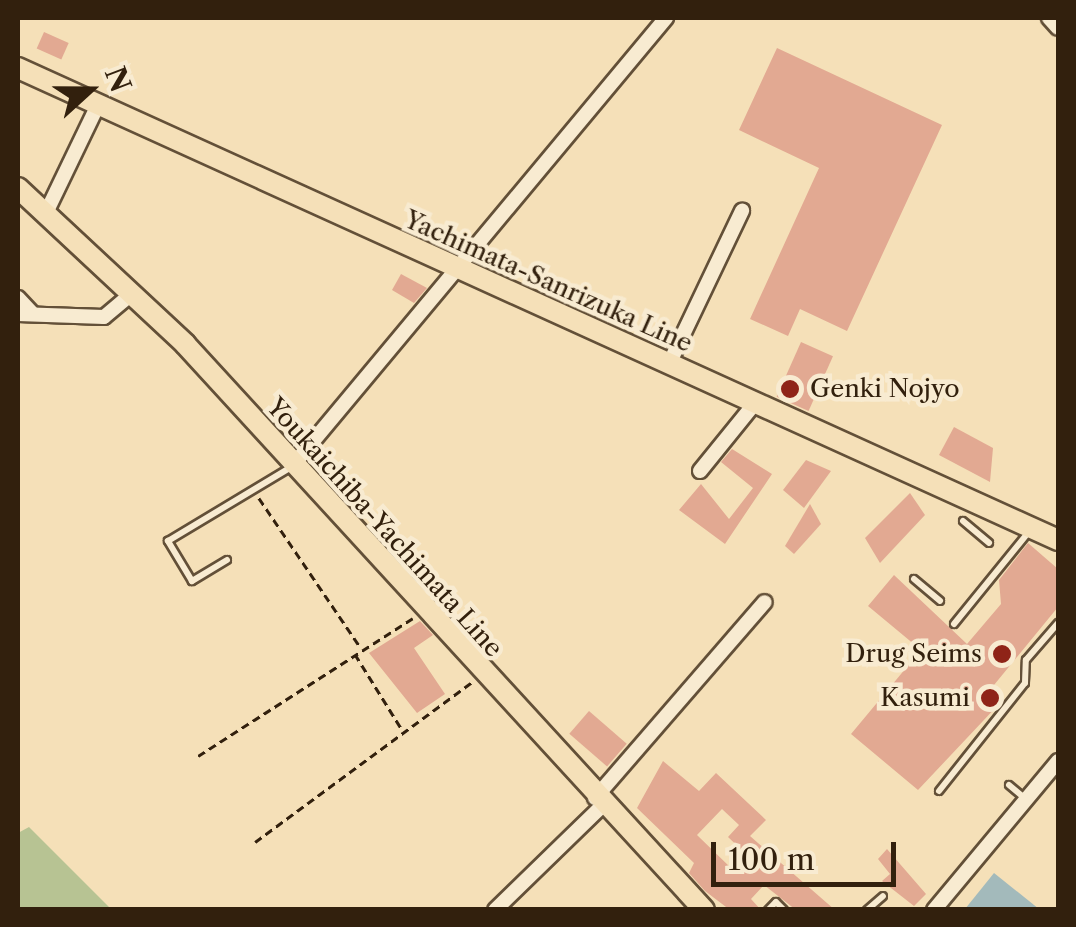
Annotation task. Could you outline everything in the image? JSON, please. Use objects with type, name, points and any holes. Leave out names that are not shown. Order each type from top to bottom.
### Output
[{"type":"main road","name":"Yachimata-Sanrizuka Line","points":[[18,68],[756,403],[969,513],[1032,528],[1058,540]]},
{"type":"main road","name":"Youkaichiba-Yachimata Line","points":[[18,188],[130,295],[294,464],[422,612],[704,910]]},
{"type":"street","points":[[294,464],[666,18]]},
{"type":"street","points":[[1049,18],[1058,28]]},
{"type":"street","points":[[45,215],[98,105]]},
{"type":"street","points":[[669,364],[742,212]]},
{"type":"street","points":[[18,298],[25,314],[104,316],[130,295]]},
{"type":"street","points":[[700,472],[756,403]]},
{"type":"street","points":[[495,910],[599,802],[765,602]]},
{"type":"street","points":[[934,910],[1058,761]]},
{"type":"lane","points":[[228,560],[192,581],[168,541],[255,492],[294,464]]},
{"type":"lane","points":[[969,513],[989,543]]},
{"type":"lane","points":[[954,624],[1032,528]]},
{"type":"lane","points":[[914,579],[940,601]]},
{"type":"lane","points":[[939,791],[1025,683],[1026,660],[1058,623]]},
{"type":"lane","points":[[1009,785],[1028,800]]},
{"type":"lane","points":[[866,910],[883,896]]},
{"type":"lane","points":[[768,910],[776,902],[784,910]]},
{"type":"path","points":[[255,492],[362,649]]},
{"type":"path","points":[[198,756],[422,612]]},
{"type":"path","points":[[355,654],[404,732]]},
{"type":"path","points":[[255,842],[481,674]]},
{"type":"green space","points":[[29,827],[111,909],[18,909],[18,833]]},
{"type":"water","points":[[994,873],[1039,909],[965,909]]},
{"type":"building","points":[[44,32],[69,43],[61,59],[37,48]]},
{"type":"building","points":[[777,48],[942,125],[847,331],[800,309],[788,336],[750,319],[819,168],[739,130]]},
{"type":"building","points":[[401,274],[427,288],[414,303],[392,290]]},
{"type":"building","points":[[801,342],[833,356],[809,411],[777,397]]},
{"type":"building","points":[[954,427],[993,448],[990,482],[939,455]]},
{"type":"building","points":[[732,449],[772,474],[725,544],[679,510],[701,484],[729,519],[753,488],[721,462]]},
{"type":"building","points":[[806,460],[831,471],[804,508],[783,490]]},
{"type":"building","points":[[910,493],[925,515],[880,563],[865,538]]},
{"type":"building","points":[[810,504],[821,524],[794,554],[785,546]]},
{"type":"building","points":[[1028,543],[1058,569],[1058,607],[994,685],[999,704],[918,790],[851,734],[921,650],[868,606],[894,575],[967,644],[1001,604],[999,580]]},
{"type":"building","points":[[420,621],[433,635],[414,648],[445,694],[417,713],[369,653]]},
{"type":"building","points":[[589,711],[627,744],[607,766],[569,734]]},
{"type":"building","points":[[663,761],[699,791],[716,773],[766,820],[750,836],[835,910],[796,910],[764,885],[751,899],[761,910],[730,910],[705,891],[689,873],[694,863],[637,808]],"holes":[[[722,809],[739,825],[728,837],[746,854],[732,869],[697,835]]]},
{"type":"building","points":[[887,849],[926,894],[914,906],[882,881],[890,874],[878,859]]},
{"type":"place","name":"Genki Nojyo","points":[[790,389]]},
{"type":"place","name":"Drug Seims","points":[[1002,654]]},
{"type":"place","name":"Kasumi","points":[[990,698]]}]
